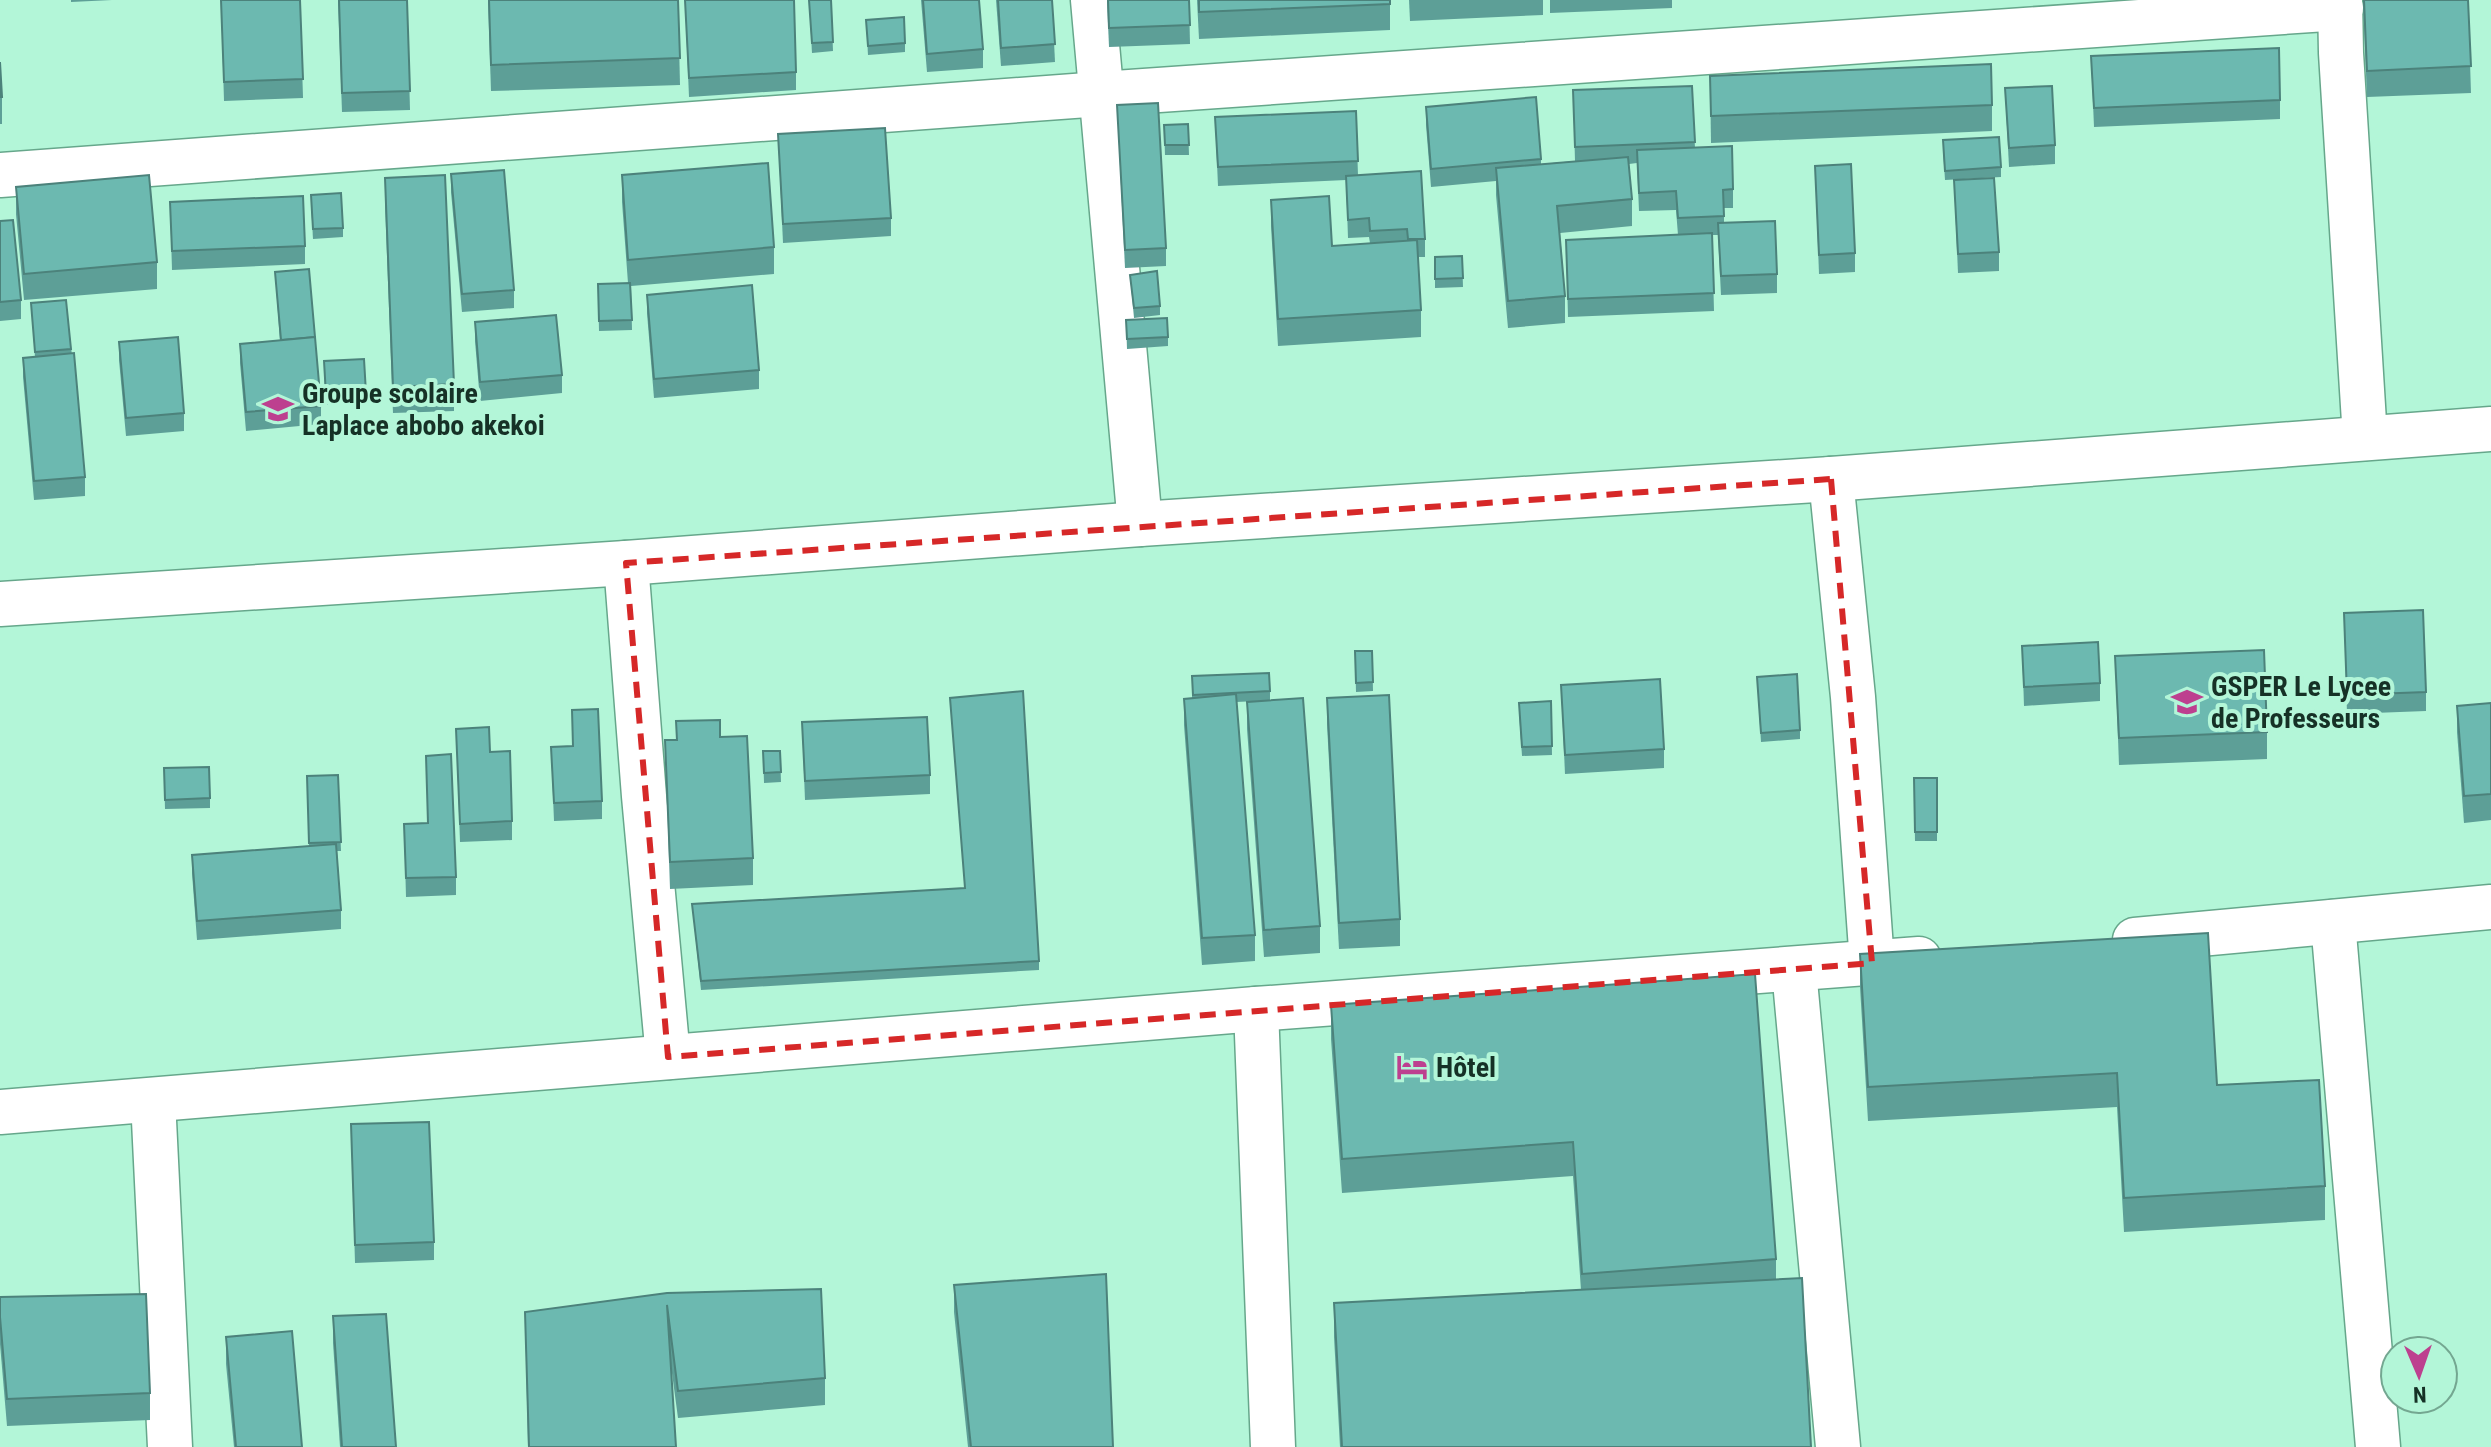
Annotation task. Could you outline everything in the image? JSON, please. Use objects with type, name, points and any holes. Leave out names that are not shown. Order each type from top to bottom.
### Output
[{"type":"street","points":[[1093,0],[1140,524]]},
{"type":"street","points":[[0,175],[2341,4],[2341,53],[2365,438]]},
{"type":"street","points":[[0,604],[1831,479],[2491,429]]},
{"type":"street","points":[[1831,479],[1853,697],[1872,963]]},
{"type":"street","points":[[626,563],[668,1057]]},
{"type":"street","points":[[2094,943],[2491,907]]},
{"type":"street","points":[[2333,922],[2378,1447]]},
{"type":"street","points":[[0,1112],[1256,1009],[1951,956]]},
{"type":"street","points":[[1794,970],[1838,1447]]},
{"type":"street","points":[[1256,1009],[1273,1447]]},
{"type":"street","points":[[153,1100],[170,1447]]},
{"type":"highlighted area","points":[[1831,479],[1872,963],[668,1057],[626,563]]},
{"type":"building","points":[[221,0],[300,0],[303,79],[224,82]]},
{"type":"building","points":[[339,0],[407,0],[410,91],[342,93]]},
{"type":"building","points":[[489,0],[678,0],[680,58],[491,65]]},
{"type":"building","points":[[685,0],[794,0],[796,72],[689,78]]},
{"type":"building","points":[[809,0],[831,0],[833,42],[812,43]]},
{"type":"building","points":[[923,0],[979,0],[983,49],[927,54]]},
{"type":"building","points":[[998,0],[1052,0],[1055,44],[1001,48]]},
{"type":"building","points":[[1108,0],[1189,0],[1190,25],[1109,28]]},
{"type":"building","points":[[1199,0],[1390,0],[1390,4],[1199,12]]},
{"type":"building","points":[[2364,0],[2468,0],[2471,66],[2367,71]]},
{"type":"building","points":[[904,17],[905,43],[868,46],[866,20]]},
{"type":"building","points":[[2279,48],[2280,100],[2094,108],[2091,56]]},
{"type":"building","points":[[1991,64],[1992,105],[1711,116],[1710,76]]},
{"type":"building","points":[[1692,86],[1695,142],[1575,147],[1573,90]]},
{"type":"building","points":[[2052,86],[2055,145],[2009,148],[2005,88]]},
{"type":"building","points":[[1536,97],[1541,159],[1431,169],[1426,107]]},
{"type":"building","points":[[1158,103],[1166,248],[1125,250],[1117,105]]},
{"type":"building","points":[[1356,111],[1358,161],[1218,167],[1215,117]]},
{"type":"building","points":[[1188,124],[1189,145],[1165,145],[1164,125]]},
{"type":"building","points":[[885,128],[891,218],[783,224],[778,134]]},
{"type":"building","points":[[1999,137],[2001,167],[1945,171],[1943,140]]},
{"type":"building","points":[[1732,146],[1733,189],[1723,190],[1724,216],[1678,218],[1676,191],[1639,193],[1637,150]]},
{"type":"building","points":[[1628,157],[1632,199],[1557,206],[1565,296],[1508,301],[1496,168]]},
{"type":"building","points":[[768,163],[774,247],[628,260],[622,175]]},
{"type":"building","points":[[1851,164],[1855,253],[1819,255],[1815,166]]},
{"type":"building","points":[[504,170],[514,290],[462,294],[451,174]]},
{"type":"building","points":[[1421,171],[1425,239],[1408,239],[1407,229],[1370,231],[1369,218],[1348,220],[1346,176]]},
{"type":"building","points":[[149,175],[157,262],[24,274],[16,187]]},
{"type":"building","points":[[445,175],[454,384],[393,387],[385,178]]},
{"type":"building","points":[[1994,178],[1999,252],[1958,254],[1954,180]]},
{"type":"building","points":[[341,193],[343,228],[313,229],[311,195]]},
{"type":"building","points":[[303,196],[305,246],[172,251],[170,202]]},
{"type":"building","points":[[1329,196],[1332,246],[1417,240],[1421,310],[1278,319],[1271,200]]},
{"type":"building","points":[[13,220],[21,300],[0,302],[0,221]]},
{"type":"building","points":[[1775,221],[1777,274],[1721,276],[1718,223]]},
{"type":"building","points":[[1712,233],[1714,293],[1568,299],[1566,240]]},
{"type":"building","points":[[1462,256],[1463,278],[1435,279],[1435,257]]},
{"type":"building","points":[[309,269],[315,337],[281,340],[275,272]]},
{"type":"building","points":[[1157,271],[1160,306],[1134,308],[1130,275]]},
{"type":"building","points":[[630,283],[632,320],[599,321],[598,284]]},
{"type":"building","points":[[752,285],[759,370],[654,379],[647,295]]},
{"type":"building","points":[[66,300],[71,349],[35,352],[31,303]]},
{"type":"building","points":[[556,315],[562,375],[480,382],[475,322]]},
{"type":"building","points":[[1167,318],[1168,337],[1127,339],[1126,320]]},
{"type":"building","points":[[178,337],[184,413],[126,418],[119,342]]},
{"type":"building","points":[[315,337],[321,406],[246,412],[240,344]]},
{"type":"building","points":[[74,353],[85,477],[34,481],[23,358]]},
{"type":"building","points":[[364,359],[366,393],[326,395],[324,361]]},
{"type":"building","points":[[2423,610],[2426,692],[2347,695],[2344,613]]},
{"type":"building","points":[[2098,642],[2100,683],[2024,687],[2022,646]]},
{"type":"building","points":[[2264,650],[2267,732],[2119,738],[2115,656]]},
{"type":"building","points":[[1355,651],[1372,651],[1373,682],[1356,683]]},
{"type":"building","points":[[1269,673],[1270,691],[1193,695],[1192,676]]},
{"type":"building","points":[[1797,674],[1800,730],[1761,733],[1757,677]]},
{"type":"building","points":[[1660,679],[1664,749],[1565,755],[1561,685]]},
{"type":"building","points":[[1023,691],[1039,961],[701,981],[692,904],[965,888],[950,698]]},
{"type":"building","points":[[1236,694],[1255,935],[1202,938],[1184,699]]},
{"type":"building","points":[[1389,695],[1400,919],[1339,923],[1327,698]]},
{"type":"building","points":[[1303,698],[1320,926],[1264,930],[1247,702]]},
{"type":"building","points":[[1551,701],[1552,746],[1522,747],[1519,703]]},
{"type":"building","points":[[2491,703],[2491,794],[2464,796],[2457,706]]},
{"type":"building","points":[[598,709],[602,801],[554,803],[551,747],[573,746],[572,710]]},
{"type":"building","points":[[927,717],[930,775],[805,781],[802,722]]},
{"type":"building","points":[[720,720],[720,737],[747,736],[753,858],[670,862],[665,740],[677,740],[676,721]]},
{"type":"building","points":[[489,727],[490,752],[510,751],[512,821],[460,824],[456,729]]},
{"type":"building","points":[[763,751],[780,751],[781,772],[764,773]]},
{"type":"building","points":[[451,754],[456,877],[406,878],[404,824],[428,823],[426,756]]},
{"type":"building","points":[[209,767],[210,798],[165,800],[164,768]]},
{"type":"building","points":[[338,775],[341,842],[309,843],[307,776]]},
{"type":"building","points":[[1914,778],[1937,778],[1937,832],[1915,832]]},
{"type":"building","points":[[336,844],[341,910],[197,921],[192,855]]},
{"type":"building","points":[[2208,933],[2217,1085],[2319,1080],[2325,1186],[2124,1198],[2117,1073],[1868,1087],[1860,954]]},
{"type":"building","points":[[1755,974],[1776,1259],[1582,1274],[1573,1142],[1342,1159],[1331,1005]]},
{"type":"building","points":[[429,1122],[434,1242],[355,1245],[351,1124]]},
{"type":"building","points":[[1106,1274],[1113,1447],[971,1447],[954,1285]]},
{"type":"building","points":[[1802,1278],[1811,1447],[1342,1447],[1334,1303]]},
{"type":"building","points":[[821,1289],[825,1378],[678,1391],[667,1305],[676,1447],[529,1447],[525,1312],[667,1293]]},
{"type":"building","points":[[146,1294],[150,1393],[7,1399],[0,1297]]},
{"type":"building","points":[[386,1314],[396,1447],[342,1447],[333,1316]]},
{"type":"building","points":[[292,1331],[302,1447],[236,1447],[226,1337]]},
{"type":"place","name":"Groupe scolaire Laplace abobo akekoi","points":[[278,409]]},
{"type":"place","name":"GSPER Le Lycee de Professeurs","points":[[2187,702]]},
{"type":"place","name":"Hôtel","points":[[1412,1067]]}]
